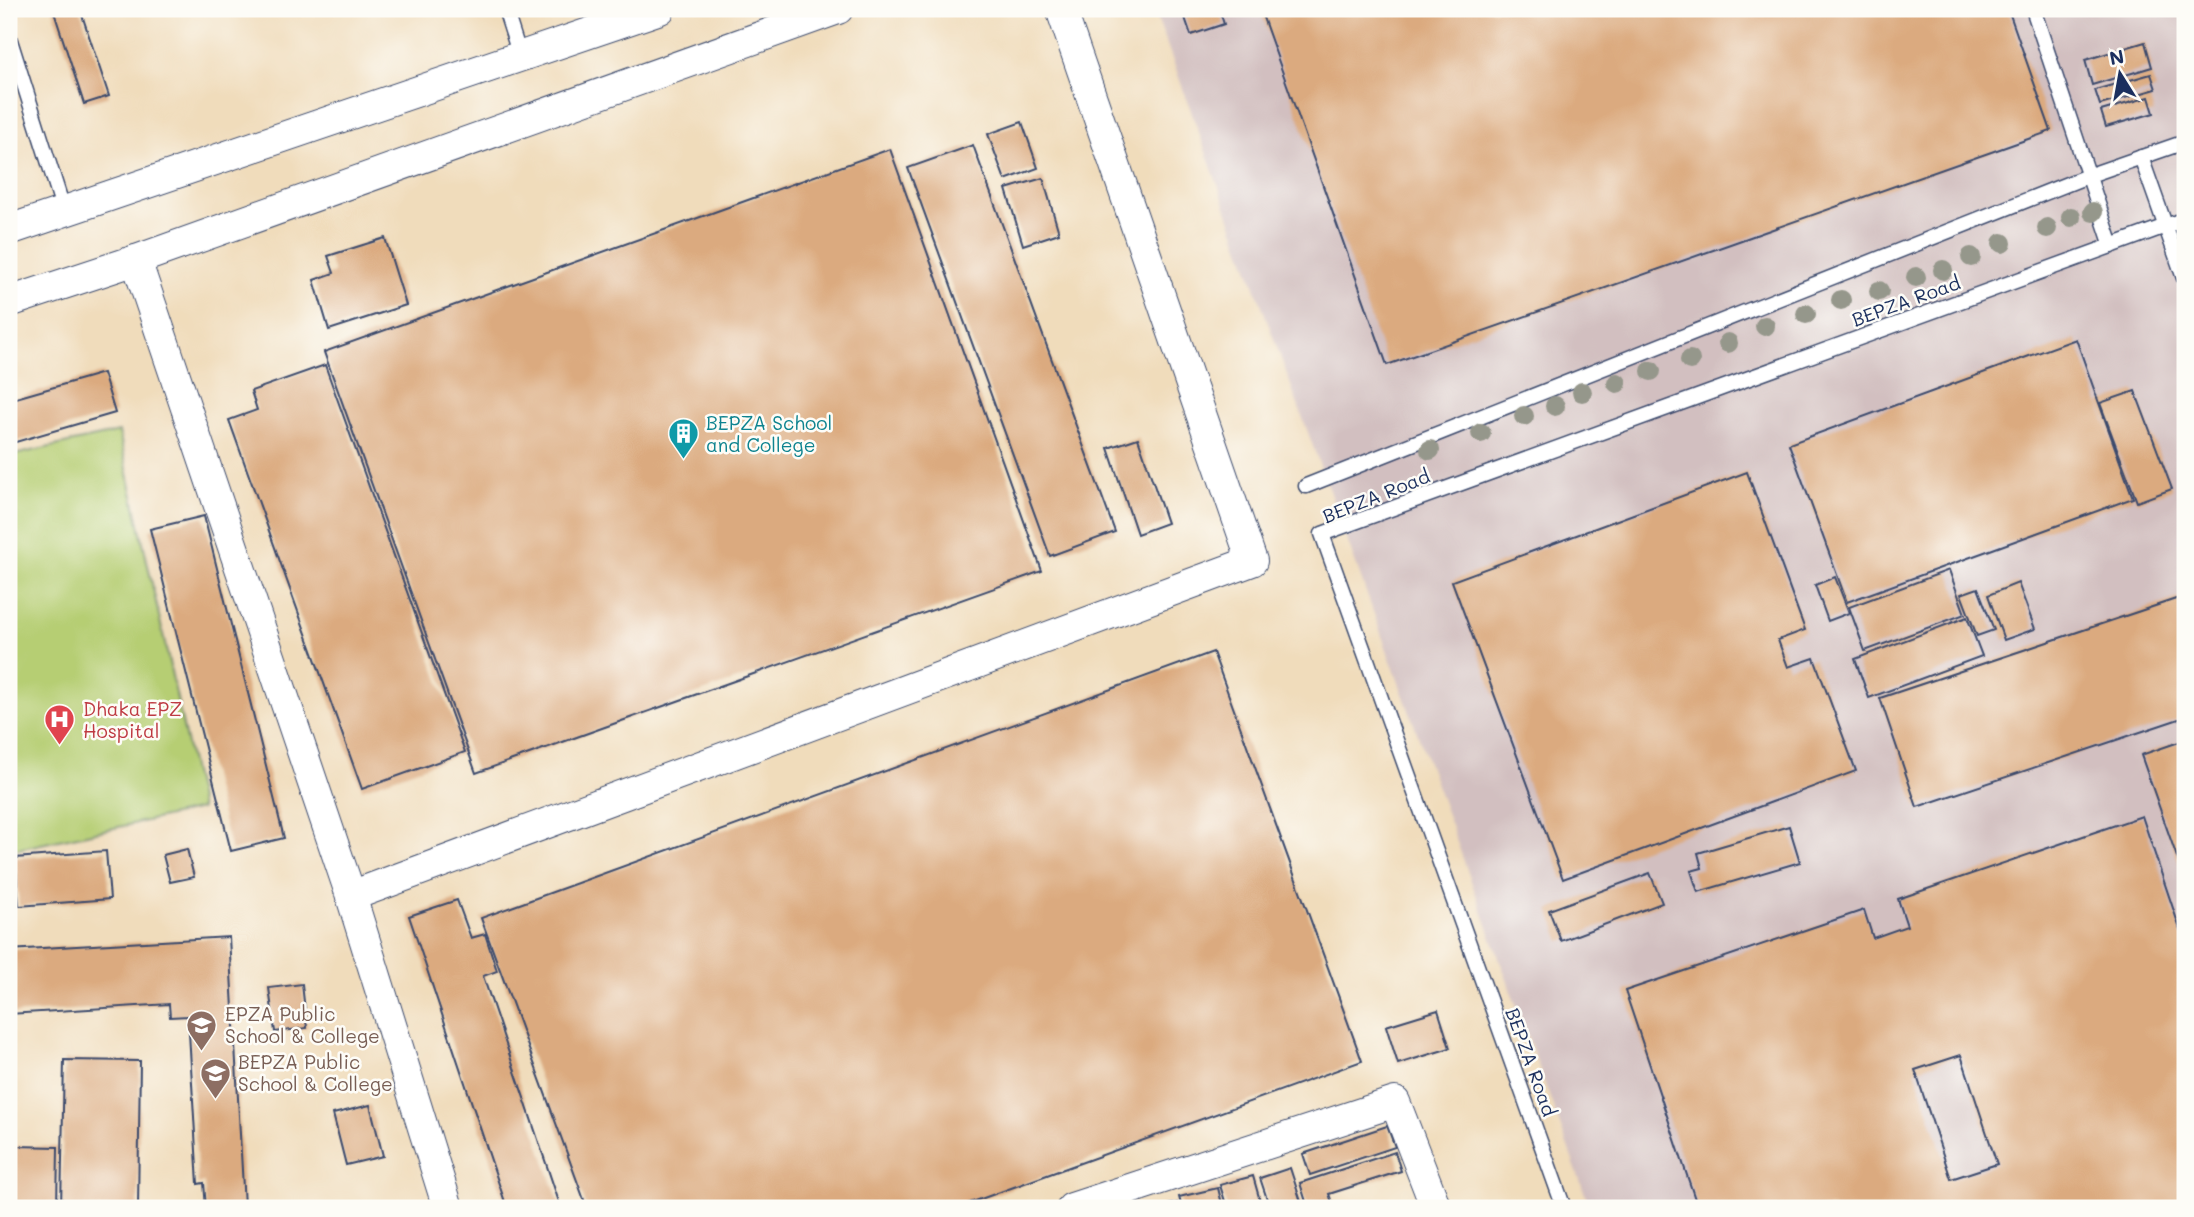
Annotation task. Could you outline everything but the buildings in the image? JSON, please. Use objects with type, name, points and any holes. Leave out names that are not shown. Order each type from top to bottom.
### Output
[{"type":"street","points":[[9,230],[660,9]]},
{"type":"street","points":[[9,302],[136,260],[838,9]]},
{"type":"street","points":[[351,896],[1252,561],[1060,9]]},
{"type":"street","points":[[136,260],[351,896],[448,1208]]},
{"type":"street","points":[[1085,1206],[1395,1102],[1436,1208]]},
{"type":"lane","points":[[505,9],[520,56]]},
{"type":"lane","points":[[2033,9],[2112,246]]},
{"type":"lane","points":[[9,37],[64,211]]},
{"type":"lane","name":"BEPZA Road","points":[[1307,486],[2090,175],[2185,142]]},
{"type":"lane","points":[[2141,157],[2185,281]]},
{"type":"lane","name":"BEPZA Road","points":[[1564,1208],[1322,534],[2185,219]]},
{"type":"shaded area","points":[[1154,9],[2185,9],[2185,1208],[1590,1208]]},
{"type":"green space","points":[[119,432],[201,809],[9,851],[9,456]]},
{"type":"place","name":"BEPZA School and College","points":[[683,461]]},
{"type":"place","name":"Dhaka EPZ Hospital","points":[[60,747]]},
{"type":"place","name":"EPZA Public School & College","points":[[202,1052]]},
{"type":"place","name":"BEPZA Public School & College","points":[[215,1100]]}]
